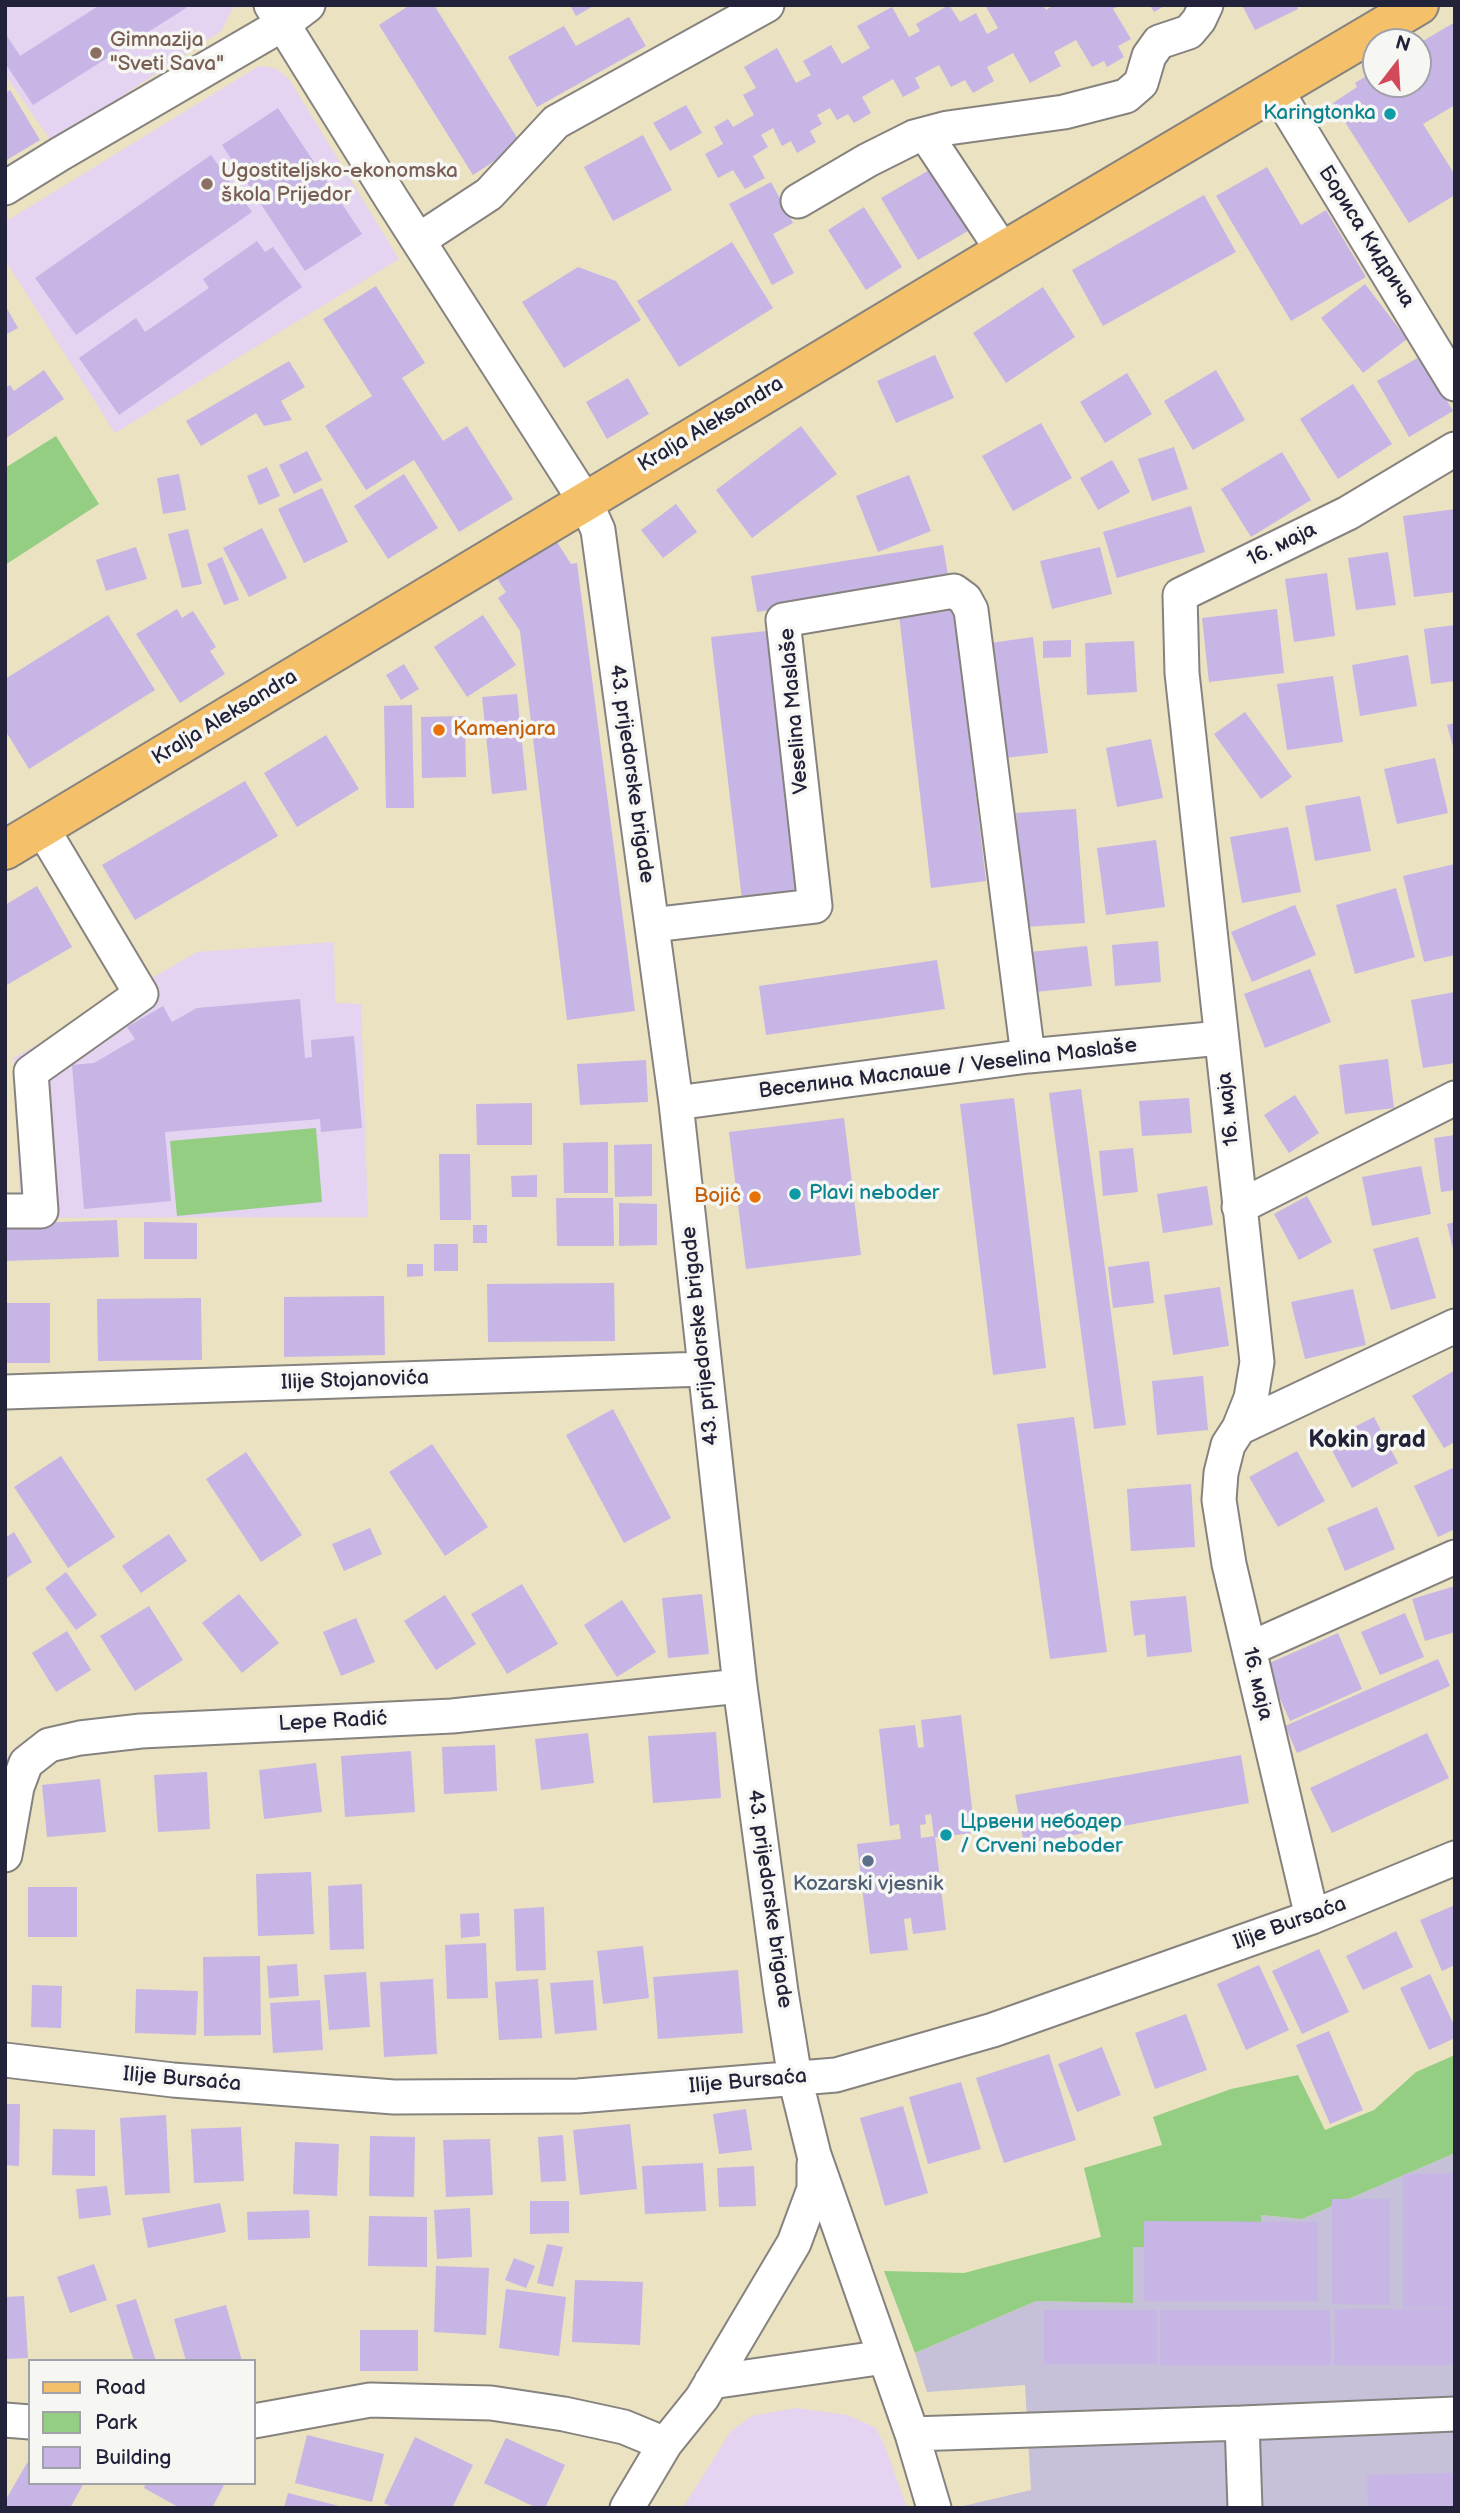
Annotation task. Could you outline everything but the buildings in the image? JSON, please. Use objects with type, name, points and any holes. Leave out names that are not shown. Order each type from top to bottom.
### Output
[{"type":"main road","name":"Kralja Aleksandra","points":[[5,850],[1003,251],[1419,5]]},
{"type":"street","points":[[419,240],[489,194],[556,122],[767,5]]},
{"type":"street","points":[[798,201],[914,137],[948,128],[1064,112],[1126,96],[1141,83],[1149,56],[1159,42],[1189,32],[1206,5]]},
{"type":"street","points":[[5,188],[287,11]]},
{"type":"street","name":"43. prijedorske brigade","points":[[287,11],[419,240],[585,501],[598,530],[676,1103],[740,1686],[780,1992],[795,2078],[814,2155],[912,2434],[934,2508]]},
{"type":"street","name":"Бориса Kидрича","points":[[1276,90],[1455,384]]},
{"type":"street","points":[[927,134],[1003,251]]},
{"type":"street","name":"16. маја","points":[[1312,1917],[1229,1564],[1219,1500],[1227,1445],[1239,1428],[1251,1398],[1256,1362],[1182,673],[1180,595],[1348,513],[1455,449]]},
{"type":"street","name":"Veselina Maslaše","points":[[652,925],[815,906],[783,620],[954,591],[964,599],[971,610],[1028,1056]]},
{"type":"street","points":[[5,1211],[41,1211],[31,1072],[141,994],[42,828]]},
{"type":"street","name":"Веселина Маслаше / Veselina Maslaše","points":[[676,1103],[1028,1056],[1221,1038]]},
{"type":"street","points":[[1239,1207],[1455,1098]]},
{"type":"street","points":[[1239,1428],[1455,1326]]},
{"type":"street","name":"Ilije Stojanovića","points":[[5,1392],[705,1369]]},
{"type":"street","points":[[1249,1649],[1455,1557]]},
{"type":"street","name":"Lepe Radić","points":[[5,1855],[17,1787],[26,1763],[49,1745],[80,1738],[141,1731],[452,1716],[740,1686]]},
{"type":"street","name":"Ilije Bursaća","points":[[5,2060],[173,2080],[394,2097],[578,2096],[835,2075],[993,2031],[1312,1917],[1455,1858]]},
{"type":"street","points":[[626,2508],[665,2444],[702,2398],[794,2243],[814,2189],[814,2155]]},
{"type":"street","points":[[711,2382],[885,2357]]},
{"type":"street","points":[[256,2421],[370,2400],[491,2403],[564,2414],[624,2427],[665,2444]]},
{"type":"street","points":[[912,2434],[1455,2414]]},
{"type":"street","points":[[5,2420],[28,2421]]},
{"type":"street","points":[[1242,2423],[1245,2508]]},
{"type":"shaded area","name":"Gimnazija \"Sveti Sava\"","points":[[5,5],[234,6],[221,31],[52,142],[5,75]]},
{"type":"shaded area","points":[[259,66],[275,68],[289,79],[399,259],[115,433],[5,260],[5,222]]},
{"type":"shaded area","points":[[334,942],[335,1003],[361,1004],[368,1217],[23,1218],[20,1203],[14,1058],[197,952]]},
{"type":"shaded area","points":[[1455,2153],[1455,2508],[955,2508],[1031,2490],[1025,2385],[927,2392],[915,2353],[1036,2301],[1133,2303],[1133,2247],[1261,2247],[1261,2215],[1302,2219]]},
{"type":"shaded area","points":[[796,2408],[847,2415],[876,2428],[907,2508],[683,2508],[731,2431],[752,2416]]},
{"type":"green space","points":[[56,436],[99,504],[5,565],[5,468]]},
{"type":"green space","points":[[316,1128],[322,1202],[177,1216],[170,1141]]},
{"type":"green space","points":[[1455,2055],[1455,2153],[1302,2219],[1261,2215],[1262,2247],[1133,2247],[1133,2303],[1036,2301],[915,2353],[884,2271],[964,2273],[1101,2237],[1084,2168],[1162,2145],[1153,2117],[1231,2089],[1298,2075],[1325,2130],[1374,2110],[1416,2072]]},
{"type":"place","name":"Gimnazija \"Sveti Sava\"","points":[[96,53]]},
{"type":"place","name":"Karingtonka","points":[[1390,114]]},
{"type":"place","name":"Ugostiteljsko-ekonomska škola Prijedor","points":[[207,184]]},
{"type":"place","name":"Kamenjara","points":[[439,730]]},
{"type":"place","name":"Plavi neboder","points":[[795,1194]]},
{"type":"place","name":"Bojić","points":[[755,1197]]},
{"type":"place","name":"Црвени небодер / Crveni neboder","points":[[946,1835]]},
{"type":"place","name":"Kozarski vjesnik","points":[[868,1861]]},
{"type":"district","name":"Kokin grad","points":[[1367,1441]]}]
